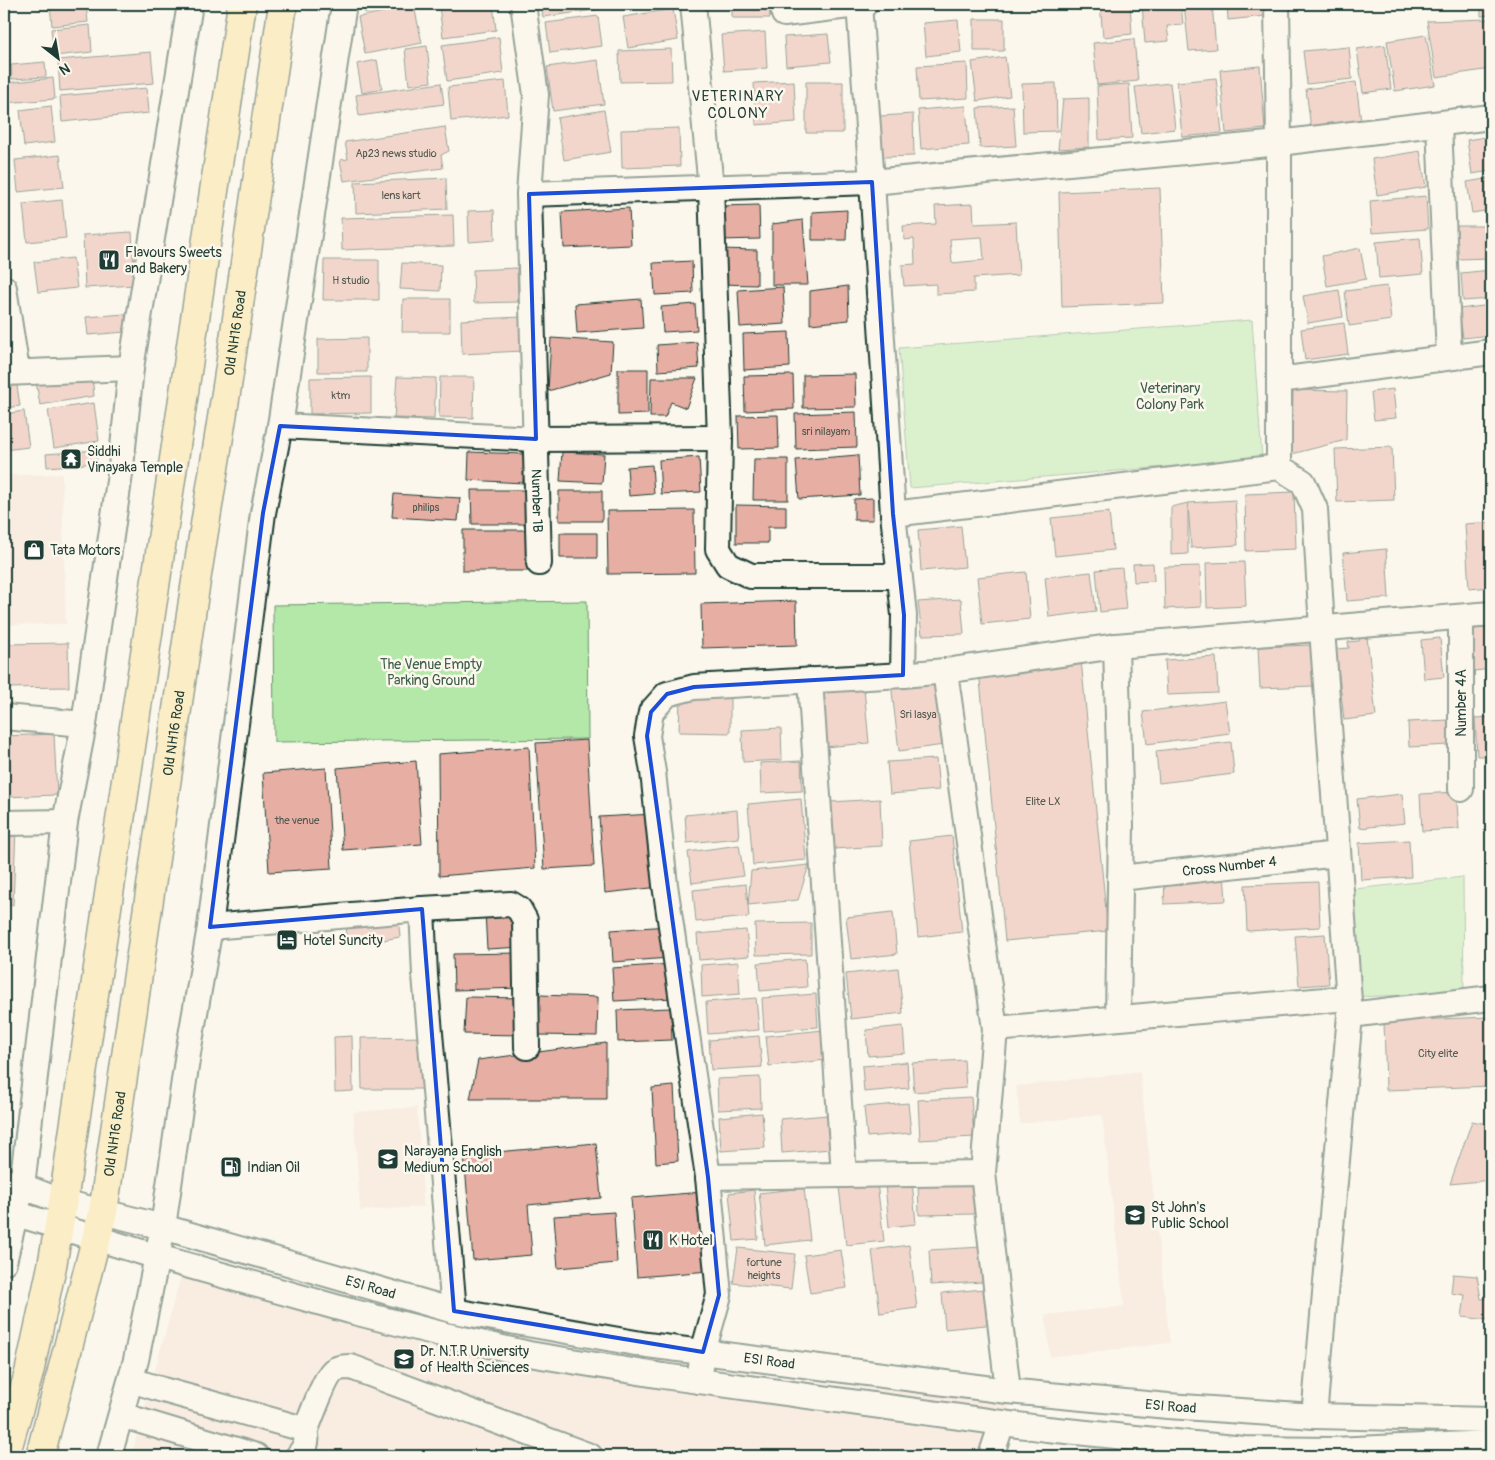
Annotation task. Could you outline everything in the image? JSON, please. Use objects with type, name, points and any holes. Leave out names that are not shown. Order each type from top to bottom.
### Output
[{"type":"main road","points":[[5,1456],[29,1373],[61,1214],[242,4]]},
{"type":"main road","name":"Old NH16 Road","points":[[40,1456],[103,1212],[192,603],[229,370],[283,4]]},
{"type":"street","points":[[4,1262],[13,1184],[65,822],[84,724],[121,467],[131,368],[190,4]]},
{"type":"street","points":[[108,1456],[131,1380],[163,1227],[188,1054],[210,927],[263,513],[280,426],[344,4]]},
{"type":"street","name":"Number 1B","points":[[523,4],[536,95],[529,194],[539,562]]},
{"type":"street","points":[[693,4],[711,188],[720,438],[718,549],[728,565],[751,576],[900,576]]},
{"type":"street","points":[[784,14],[861,4],[893,514],[904,615],[903,675]]},
{"type":"street","points":[[1277,4],[1279,467]]},
{"type":"street","points":[[529,194],[872,182],[1279,143],[1491,117]]},
{"type":"street","points":[[1439,124],[1449,357]]},
{"type":"street","points":[[4,288],[10,372],[131,368]]},
{"type":"street","points":[[1279,380],[1491,352]]},
{"type":"street","points":[[280,426],[536,439],[720,438]]},
{"type":"street","points":[[893,514],[1279,467],[1303,482],[1315,509],[1349,1006],[1314,1416]]},
{"type":"street","points":[[699,1381],[703,1352],[718,1295],[708,1177],[665,885],[653,772],[647,736],[651,712],[667,694],[694,687],[945,671],[1116,646],[1491,614]]},
{"type":"street","name":"Number 4A","points":[[1461,617],[1461,789]]},
{"type":"street","points":[[1116,646],[1121,825],[1118,1018]]},
{"type":"street","points":[[945,671],[995,1029],[983,1173],[1008,1391]]},
{"type":"street","points":[[810,680],[844,1175]]},
{"type":"street","points":[[4,717],[84,724]]},
{"type":"street","points":[[4,822],[65,822]]},
{"type":"street","name":"Cross Number 4","points":[[1120,878],[1338,854]]},
{"type":"street","points":[[210,927],[422,909],[510,904],[519,909],[525,920],[527,1047]]},
{"type":"street","points":[[422,909],[425,975],[454,1311]]},
{"type":"street","points":[[995,1029],[1118,1018],[1491,998]]},
{"type":"street","points":[[708,1177],[983,1173]]},
{"type":"street","points":[[13,1184],[61,1214]]},
{"type":"street","points":[[10,1212],[61,1214]]},
{"type":"street","name":"ESI Road","points":[[61,1214],[103,1212],[163,1227],[454,1311],[647,1345],[1008,1391],[1168,1406],[1314,1416],[1491,1420]]},
{"type":"street","name":"ESI Road","points":[[61,1214],[96,1239],[350,1312],[529,1354],[699,1381],[1047,1429],[1244,1449],[1334,1450],[1491,1443]]},
{"type":"street","points":[[305,1432],[327,1379],[333,1371],[342,1367],[351,1367],[590,1456]]},
{"type":"street","points":[[131,1380],[300,1428],[305,1432],[307,1438],[304,1449],[298,1456]]},
{"type":"street","points":[[120,1415],[256,1456]]},
{"type":"street","points":[[991,1456],[1002,1423]]},
{"type":"highlighted area","points":[[872,182],[893,514],[904,615],[903,675],[694,687],[667,694],[651,712],[647,736],[708,1177],[719,1295],[703,1352],[454,1311],[422,909],[210,927],[263,513],[280,426],[536,439],[529,194]]},
{"type":"shaded area","name":"Tata Motors","points":[[62,474],[66,624],[4,625],[4,475]]},
{"type":"shaded area","name":"St John's Public School","points":[[1140,1071],[1170,1343],[1050,1357],[1045,1315],[1124,1306],[1102,1115],[1020,1124],[1016,1086]]},
{"type":"shaded area","name":"Narayana English Medium School","points":[[417,1107],[424,1207],[360,1211],[353,1112]]},
{"type":"shaded area","name":"Dr. N.T.R University of Health Sciences","points":[[182,1271],[526,1341],[776,1378],[1010,1404],[993,1456],[131,1456]]},
{"type":"green space","name":"Veterinary Colony Park","points":[[1252,320],[1262,459],[910,488],[899,348]]},
{"type":"green space","name":"The Venue Empty Parking Ground","points":[[587,601],[588,739],[274,742],[273,605]]},
{"type":"green space","points":[[1463,877],[1464,993],[1354,997],[1355,889]]},
{"type":"building","points":[[50,4],[86,4],[88,22],[52,26]]},
{"type":"building","points":[[363,4],[400,4],[401,7],[365,13]]},
{"type":"building","points":[[493,4],[496,30],[443,37],[439,6]]},
{"type":"building","points":[[541,4],[601,4],[602,9],[543,17]]},
{"type":"building","points":[[732,4],[769,4],[770,18],[732,18]]},
{"type":"building","points":[[1100,4],[1130,4],[1132,34],[1103,37]]},
{"type":"building","points":[[1142,4],[1181,4],[1183,25],[1167,26],[1169,41],[1145,43]]},
{"type":"building","points":[[1184,4],[1212,4],[1216,49],[1189,51]]},
{"type":"building","points":[[1227,4],[1265,4],[1266,16],[1228,20]]},
{"type":"building","points":[[1481,4],[1491,4],[1491,15],[1481,16]]},
{"type":"building","points":[[414,6],[422,43],[365,54],[358,17]]},
{"type":"building","points":[[673,9],[678,40],[628,48],[623,17]]},
{"type":"building","points":[[598,16],[602,46],[550,53],[546,23]]},
{"type":"building","points":[[974,19],[1004,19],[1004,51],[974,51]]},
{"type":"building","points":[[1488,19],[1491,34],[1491,69],[1436,77],[1427,21]]},
{"type":"building","points":[[958,20],[961,52],[926,56],[923,23]]},
{"type":"building","points":[[90,25],[92,52],[54,56],[51,29]]},
{"type":"building","points":[[765,32],[767,68],[724,71],[721,35]]},
{"type":"building","points":[[828,34],[831,62],[786,66],[784,37]]},
{"type":"building","points":[[1426,35],[1435,85],[1395,91],[1387,41]]},
{"type":"building","points":[[499,37],[503,73],[447,81],[442,45]]},
{"type":"building","points":[[1134,39],[1138,81],[1097,85],[1093,43]]},
{"type":"building","points":[[1385,45],[1391,89],[1363,93],[1357,49]]},
{"type":"building","points":[[427,46],[431,82],[409,85],[405,49]]},
{"type":"building","points":[[1349,47],[1352,79],[1307,84],[1303,51]]},
{"type":"building","points":[[671,49],[672,81],[620,82],[619,51]]},
{"type":"building","points":[[151,52],[154,83],[60,91],[58,60]]},
{"type":"building","points":[[1005,57],[1010,96],[977,101],[972,62]]},
{"type":"building","points":[[377,60],[382,89],[362,93],[357,64]]},
{"type":"building","points":[[598,60],[604,104],[553,111],[547,67]]},
{"type":"building","points":[[45,62],[46,77],[12,79],[11,65]]},
{"type":"building","points":[[967,63],[968,98],[919,101],[917,66]]},
{"type":"building","points":[[1260,66],[1265,129],[1226,133],[1220,70]]},
{"type":"building","points":[[53,78],[55,99],[4,103],[4,83]]},
{"type":"building","points":[[1216,78],[1222,133],[1182,137],[1177,82]]},
{"type":"building","points":[[505,81],[508,115],[451,121],[448,87]]},
{"type":"building","points":[[794,81],[796,122],[756,125],[754,83]]},
{"type":"building","points":[[806,82],[843,82],[843,133],[806,133]]},
{"type":"building","points":[[1356,82],[1361,122],[1311,129],[1306,89]]},
{"type":"building","points":[[441,83],[444,104],[359,116],[356,95]]},
{"type":"building","points":[[1056,83],[1057,131],[1023,132],[1022,84]]},
{"type":"building","points":[[1170,83],[1175,129],[1141,133],[1135,87]]},
{"type":"building","points":[[1129,84],[1132,138],[1099,140],[1097,86]]},
{"type":"building","points":[[147,88],[149,113],[62,122],[60,96]]},
{"type":"building","points":[[1089,98],[1089,147],[1058,149],[1063,99]]},
{"type":"building","points":[[51,106],[55,142],[24,146],[20,110]]},
{"type":"building","points":[[966,106],[969,145],[921,149],[918,110]]},
{"type":"building","points":[[1013,106],[1016,146],[980,148],[977,108]]},
{"type":"building","points":[[604,110],[611,152],[564,160],[557,118]]},
{"type":"building","points":[[913,114],[914,156],[882,157],[880,116]]},
{"type":"building","points":[[445,127],[449,151],[441,155],[443,168],[344,181],[340,160],[348,159],[345,142]]},
{"type":"building","points":[[679,128],[680,166],[622,168],[621,130]]},
{"type":"building","points":[[1491,136],[1491,171],[1472,174],[1467,140]]},
{"type":"building","points":[[1420,151],[1426,187],[1377,195],[1372,159]]},
{"type":"building","points":[[60,155],[64,187],[18,192],[15,160]]},
{"type":"building","points":[[446,178],[447,209],[356,213],[355,182]]},
{"type":"building","points":[[1491,178],[1491,210],[1472,213],[1467,182]]},
{"type":"building","points":[[1160,188],[1164,303],[1062,307],[1059,192]]},
{"type":"building","points":[[1426,196],[1428,229],[1372,233],[1370,201]]},
{"type":"building","points":[[62,200],[66,238],[27,242],[23,204]]},
{"type":"building","points":[[973,204],[974,224],[1016,222],[1019,275],[974,278],[974,292],[936,294],[936,284],[904,286],[902,265],[915,264],[914,239],[904,240],[903,226],[936,224],[935,206]],"holes":[[[982,237],[984,260],[952,263],[950,239]]]},
{"type":"building","points":[[759,205],[760,239],[720,240],[720,206]]},
{"type":"building","points":[[629,208],[631,245],[564,248],[562,212]]},
{"type":"building","points":[[494,210],[495,240],[469,242],[468,211]]},
{"type":"building","points":[[847,210],[846,240],[812,240],[812,212]]},
{"type":"building","points":[[453,215],[454,246],[342,250],[341,218]]},
{"type":"building","points":[[803,220],[808,285],[772,285],[772,224]]},
{"type":"building","points":[[1457,226],[1491,226],[1491,258],[1458,259]]},
{"type":"building","name":"Flavours Sweets and Bakery","points":[[132,232],[135,285],[85,288],[83,235]]},
{"type":"building","points":[[1420,238],[1423,274],[1379,278],[1376,242]]},
{"type":"building","points":[[1360,248],[1366,279],[1327,286],[1322,256]]},
{"type":"building","points":[[719,249],[757,250],[757,285],[718,284]]},
{"type":"building","points":[[73,258],[77,288],[38,292],[34,262]]},
{"type":"building","points":[[324,260],[379,260],[379,300],[323,300]]},
{"type":"building","points":[[692,261],[693,293],[655,295],[653,263]]},
{"type":"building","points":[[402,263],[441,265],[440,291],[400,289]]},
{"type":"building","points":[[517,268],[518,302],[474,303],[473,270]]},
{"type":"building","points":[[1491,270],[1491,299],[1463,301],[1461,273]]},
{"type":"building","points":[[848,286],[849,320],[810,324],[810,291]]},
{"type":"building","points":[[1387,286],[1391,320],[1349,326],[1345,291]]},
{"type":"building","points":[[783,287],[785,324],[740,327],[738,290]]},
{"type":"building","points":[[1339,290],[1343,317],[1308,323],[1303,296]]},
{"type":"building","points":[[403,299],[450,299],[450,332],[402,332]]},
{"type":"building","points":[[641,299],[643,328],[577,333],[575,304]]},
{"type":"building","points":[[695,304],[697,330],[663,332],[661,307]]},
{"type":"building","points":[[1491,305],[1491,335],[1463,338],[1459,309]]},
{"type":"building","points":[[125,314],[126,332],[88,335],[86,317]]},
{"type":"building","points":[[521,317],[523,351],[462,354],[461,320]]},
{"type":"building","points":[[1344,323],[1348,354],[1305,360],[1301,329]]},
{"type":"building","points":[[789,332],[790,367],[744,370],[743,334]]},
{"type":"building","points":[[367,338],[367,372],[318,372],[318,339]]},
{"type":"building","points":[[551,338],[613,342],[611,373],[548,391]]},
{"type":"building","points":[[697,342],[699,368],[658,371],[657,345]]},
{"type":"building","points":[[618,369],[648,369],[648,414],[618,415]]},
{"type":"building","points":[[15,372],[20,406],[4,408],[4,374]]},
{"type":"building","points":[[855,374],[856,407],[803,408],[803,375]]},
{"type":"building","points":[[92,375],[94,396],[40,405],[35,376]]},
{"type":"building","points":[[793,375],[794,409],[745,411],[744,376]]},
{"type":"building","points":[[371,377],[371,413],[310,414],[310,378]]},
{"type":"building","points":[[397,377],[436,378],[434,419],[394,418]]},
{"type":"building","points":[[440,377],[474,377],[473,418],[439,417]]},
{"type":"building","points":[[651,378],[697,378],[686,408],[671,402],[665,417],[650,417]]},
{"type":"building","points":[[1393,389],[1396,418],[1374,420],[1371,392]]},
{"type":"building","points":[[1293,390],[1347,391],[1346,440],[1292,454]]},
{"type":"building","points":[[94,403],[99,441],[54,448],[48,410]]},
{"type":"building","points":[[24,411],[29,447],[4,450],[4,414]]},
{"type":"building","points":[[856,412],[857,447],[796,449],[795,414]]},
{"type":"building","points":[[778,415],[779,448],[739,449],[738,416]]},
{"type":"building","points":[[1392,447],[1394,500],[1337,502],[1335,449]]},
{"type":"building","name":"Siddhi Vinayaka Temple","points":[[96,450],[97,463],[47,467],[46,454]]},
{"type":"building","points":[[469,452],[524,454],[523,483],[468,480]]},
{"type":"building","points":[[562,452],[604,454],[602,483],[560,481]]},
{"type":"building","points":[[858,455],[860,495],[799,499],[796,460]]},
{"type":"building","points":[[699,457],[701,492],[661,494],[659,460]]},
{"type":"building","points":[[754,459],[788,459],[788,500],[753,500]]},
{"type":"building","points":[[652,465],[654,494],[629,496],[627,467]]},
{"type":"building","points":[[471,490],[526,490],[526,524],[472,524]]},
{"type":"building","points":[[559,491],[602,491],[602,521],[559,521]]},
{"type":"building","points":[[1294,492],[1296,549],[1246,551],[1245,494]]},
{"type":"building","points":[[394,494],[460,498],[458,521],[392,517]]},
{"type":"building","points":[[873,498],[873,520],[854,520],[854,499]]},
{"type":"building","points":[[1235,500],[1238,545],[1191,548],[1188,503]]},
{"type":"building","points":[[1188,503],[1188,554],[1171,555],[1171,507]]},
{"type":"building","points":[[736,505],[786,506],[786,527],[768,527],[768,543],[736,543]]},
{"type":"building","points":[[694,510],[695,573],[608,574],[607,511]]},
{"type":"building","points":[[1109,512],[1113,550],[1055,556],[1051,518]]},
{"type":"building","points":[[1491,522],[1491,587],[1469,589],[1465,524]]},
{"type":"building","points":[[961,526],[965,567],[921,571],[918,530]]},
{"type":"building","points":[[463,530],[534,530],[534,571],[463,571]]},
{"type":"building","points":[[560,533],[597,533],[597,558],[560,558]]},
{"type":"building","points":[[1386,549],[1389,598],[1347,601],[1343,553]]},
{"type":"building","points":[[1244,562],[1246,606],[1207,608],[1206,563]]},
{"type":"building","points":[[1153,563],[1154,581],[1134,582],[1133,564]]},
{"type":"building","points":[[1200,566],[1201,607],[1165,609],[1164,567]]},
{"type":"building","points":[[1122,568],[1126,609],[1100,612],[1096,570]]},
{"type":"building","points":[[1026,572],[1030,619],[982,624],[977,577]]},
{"type":"building","points":[[1091,572],[1096,611],[1049,617],[1045,577]]},
{"type":"building","points":[[961,599],[964,634],[922,635],[918,602]]},
{"type":"building","points":[[796,601],[797,645],[702,648],[701,604]]},
{"type":"building","points":[[1491,628],[1491,669],[1474,671],[1470,629]]},
{"type":"building","points":[[1367,637],[1376,716],[1344,720],[1336,649],[1349,648],[1348,642],[1359,641],[1360,638]]},
{"type":"building","points":[[1440,638],[1444,677],[1424,679],[1421,640]]},
{"type":"building","points":[[68,643],[69,687],[4,688],[4,644]]},
{"type":"building","points":[[1312,645],[1313,686],[1260,688],[1258,647]]},
{"type":"building","points":[[1216,657],[1218,693],[1167,695],[1165,660]]},
{"type":"building","points":[[1081,660],[1108,931],[1005,941],[979,670]]},
{"type":"building","points":[[936,677],[944,745],[899,751],[891,683]]},
{"type":"building","points":[[864,688],[869,743],[825,747],[820,692]]},
{"type":"building","points":[[680,697],[730,698],[730,733],[679,732]]},
{"type":"building","points":[[1225,701],[1230,733],[1147,744],[1143,712]]},
{"type":"building","points":[[1491,717],[1491,756],[1477,756],[1475,718]]},
{"type":"building","points":[[1449,720],[1450,745],[1409,747],[1408,722]]},
{"type":"building","points":[[781,728],[782,760],[743,762],[742,730]]},
{"type":"building","points":[[54,734],[57,795],[4,797],[4,736]]},
{"type":"building","points":[[587,740],[594,866],[544,869],[536,743]]},
{"type":"building","points":[[1231,742],[1234,774],[1159,783],[1156,751]]},
{"type":"building","points":[[529,747],[535,868],[439,876],[438,754]]},
{"type":"building","points":[[936,759],[939,790],[890,794],[887,762]]},
{"type":"building","points":[[416,761],[422,844],[343,850],[337,768]]},
{"type":"building","points":[[801,761],[802,791],[761,793],[760,763]]},
{"type":"building","points":[[326,768],[332,868],[269,872],[263,773]]},
{"type":"building","points":[[1456,792],[1459,829],[1422,831],[1420,794]]},
{"type":"building","points":[[1402,794],[1405,823],[1360,828],[1357,799]]},
{"type":"building","points":[[801,799],[806,860],[753,865],[748,804]]},
{"type":"building","points":[[880,799],[882,846],[833,849],[831,802]]},
{"type":"building","points":[[737,810],[739,838],[687,843],[685,815]]},
{"type":"building","points":[[654,814],[660,887],[605,893],[599,817]]},
{"type":"building","points":[[4,828],[16,828],[13,905],[4,905]]},
{"type":"building","points":[[952,836],[962,932],[918,937],[909,841]]},
{"type":"building","points":[[1409,840],[1411,877],[1361,880],[1359,843]]},
{"type":"building","points":[[739,845],[744,876],[692,883],[688,852]]},
{"type":"building","points":[[809,865],[798,900],[748,905],[751,871]]},
{"type":"building","points":[[1224,874],[1226,901],[1164,904],[1165,877]]},
{"type":"building","points":[[1318,882],[1320,927],[1247,931],[1245,885]]},
{"type":"building","points":[[746,884],[749,917],[696,922],[693,890]]},
{"type":"building","points":[[485,912],[511,913],[522,947],[487,949]]},
{"type":"building","points":[[893,912],[897,954],[851,959],[846,917]]},
{"type":"building","points":[[398,916],[400,937],[372,942],[346,940],[347,922]]},
{"type":"building","points":[[811,923],[811,954],[756,955],[755,924]]},
{"type":"building","points":[[668,926],[670,958],[613,962],[611,930]]},
{"type":"building","points":[[746,930],[749,956],[699,960],[697,934]]},
{"type":"building","points":[[1325,934],[1329,984],[1299,986],[1295,936]]},
{"type":"building","points":[[521,953],[522,988],[454,990],[453,954]]},
{"type":"building","points":[[805,959],[807,987],[760,991],[758,963]]},
{"type":"building","points":[[738,962],[740,994],[702,997],[701,965]]},
{"type":"building","points":[[673,964],[674,998],[614,1001],[612,968]]},
{"type":"building","points":[[898,968],[903,1013],[851,1019],[846,974]]},
{"type":"building","points":[[816,994],[818,1027],[764,1031],[762,998]]},
{"type":"building","points":[[540,995],[598,997],[597,1036],[538,1035]]},
{"type":"building","points":[[466,997],[523,998],[522,1035],[464,1034]]},
{"type":"building","points":[[756,998],[759,1030],[708,1034],[706,1002]]},
{"type":"building","points":[[671,1008],[672,1040],[618,1042],[617,1010]]},
{"type":"building","points":[[1491,1017],[1491,1086],[1386,1090],[1384,1021]]},
{"type":"building","points":[[903,1026],[905,1053],[868,1056],[866,1030]]},
{"type":"building","points":[[823,1030],[826,1060],[769,1066],[766,1036]]},
{"type":"building","points":[[352,1036],[353,1091],[335,1092],[334,1037]]},
{"type":"building","points":[[759,1036],[762,1067],[711,1070],[709,1040]]},
{"type":"building","points":[[425,1037],[425,1089],[362,1089],[361,1038]]},
{"type":"building","points":[[606,1043],[606,1099],[470,1099],[478,1060]]},
{"type":"building","points":[[964,1060],[966,1088],[914,1092],[912,1063]]},
{"type":"building","points":[[907,1062],[909,1088],[864,1092],[862,1066]]},
{"type":"building","points":[[760,1077],[761,1108],[718,1110],[717,1079]]},
{"type":"building","points":[[674,1086],[678,1161],[656,1163],[652,1088]]},
{"type":"building","points":[[971,1097],[974,1137],[920,1140],[918,1100]]},
{"type":"building","points":[[908,1103],[911,1133],[867,1137],[864,1107]]},
{"type":"building","points":[[762,1113],[765,1148],[721,1151],[719,1117]]},
{"type":"building","points":[[828,1115],[831,1149],[782,1153],[780,1119]]},
{"type":"building","points":[[1472,1121],[1491,1125],[1491,1180],[1450,1184]]},
{"type":"building","points":[[596,1143],[601,1198],[528,1205],[532,1255],[473,1260],[464,1155]]},
{"type":"building","points":[[912,1181],[916,1224],[889,1227],[885,1184]]},
{"type":"building","points":[[974,1182],[974,1214],[919,1215],[918,1183]]},
{"type":"building","points":[[877,1183],[884,1241],[846,1245],[839,1187]]},
{"type":"building","points":[[804,1188],[810,1240],[765,1245],[759,1193]]},
{"type":"building","points":[[754,1190],[758,1239],[734,1241],[729,1193]]},
{"type":"building","points":[[702,1192],[709,1271],[637,1277],[631,1198]]},
{"type":"building","points":[[614,1212],[617,1263],[558,1268],[554,1216]]},
{"type":"building","points":[[909,1245],[917,1308],[880,1313],[872,1250]]},
{"type":"building","points":[[982,1247],[983,1282],[931,1285],[929,1250]]},
{"type":"building","points":[[738,1248],[795,1254],[791,1289],[733,1283]]},
{"type":"building","points":[[841,1250],[847,1288],[810,1293],[804,1255]]},
{"type":"building","points":[[1453,1274],[1477,1276],[1481,1299],[1491,1298],[1489,1320],[1462,1317],[1465,1295],[1451,1293]]},
{"type":"building","points":[[993,1288],[996,1324],[945,1329],[942,1293]]},
{"type":"place","name":"Flavours Sweets and Bakery","points":[[109,260]]},
{"type":"place","name":"Siddhi Vinayaka Temple","points":[[71,459]]},
{"type":"place","name":"Tata Motors","points":[[34,550]]},
{"type":"place","name":"Hotel Suncity","points":[[287,940]]},
{"type":"place","name":"Narayana English Medium School","points":[[388,1159]]},
{"type":"place","name":"Indian Oil","points":[[231,1167]]},
{"type":"place","name":"St John's Public School","points":[[1135,1215]]},
{"type":"place","name":"K Hotel","points":[[653,1240]]},
{"type":"place","name":"Dr. N.T.R University of Health Sciences","points":[[404,1359]]},
{"type":"district","name":"VETERINARY COLONY","points":[[738,104]]}]
